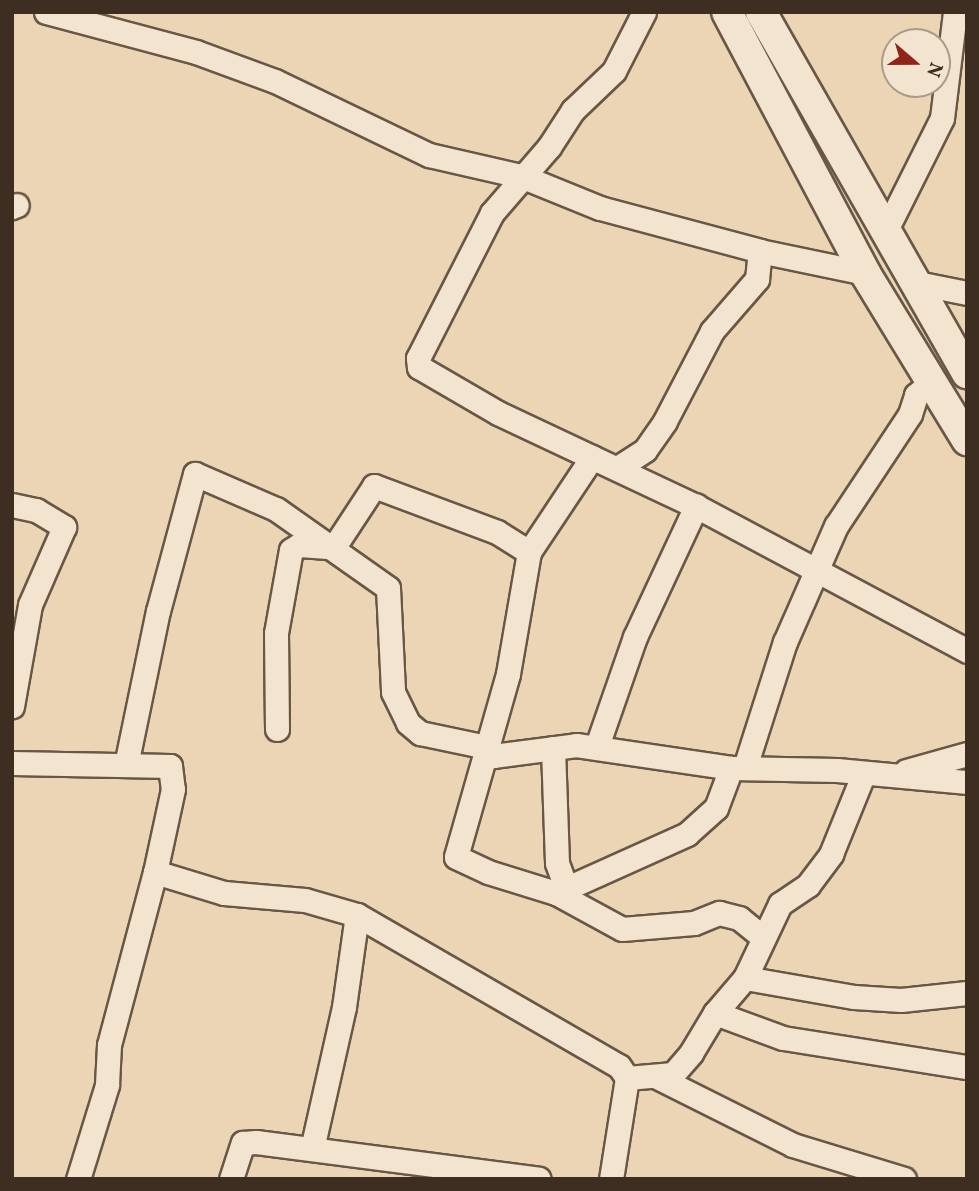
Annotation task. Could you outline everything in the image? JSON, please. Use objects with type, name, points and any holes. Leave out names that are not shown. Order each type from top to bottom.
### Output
[{"type":"street","points":[[46,12],[197,52],[275,81],[407,147],[521,176],[600,208],[760,251],[864,273]]},
{"type":"street","points":[[644,12],[614,71],[573,110],[550,146],[521,176],[492,213],[418,358],[419,366],[498,413],[619,467],[696,506],[967,651]]},
{"type":"street","points":[[727,12],[864,273],[967,440]]},
{"type":"street","points":[[761,12],[967,373]]},
{"type":"street","points":[[885,232],[942,118],[955,12]]},
{"type":"street","points":[[619,467],[645,450],[666,421],[712,331],[757,279],[760,251]]},
{"type":"street","points":[[917,283],[967,293]]},
{"type":"street","points":[[561,892],[596,872],[621,867],[687,834],[716,808],[738,767],[785,642],[836,526],[910,414],[916,395],[932,382]]},
{"type":"street","points":[[592,457],[529,552],[508,674],[456,857],[488,873],[561,892],[622,929],[694,923],[719,913],[739,918],[761,936]]},
{"type":"street","points":[[126,765],[159,611],[195,474],[276,509],[334,547],[388,588],[393,692],[408,723],[420,733],[487,747],[493,756],[553,748],[597,746],[654,759],[967,782]]},
{"type":"street","points":[[334,547],[374,486],[497,532],[529,552]]},
{"type":"street","points":[[12,505],[36,510],[64,527],[30,605],[12,706]]},
{"type":"street","points":[[597,746],[635,637],[696,506]]},
{"type":"street","points":[[277,729],[276,633],[291,551],[299,545],[334,547]]},
{"type":"street","points":[[553,748],[557,863],[561,892]]},
{"type":"street","points":[[893,775],[967,754]]},
{"type":"street","points":[[12,762],[170,766],[173,789],[155,872],[109,1045],[107,1085],[78,1179]]},
{"type":"street","points":[[627,1078],[673,1074],[715,1013],[745,978],[761,936],[780,904],[808,885],[831,854],[863,775]]},
{"type":"street","points":[[155,872],[224,893],[305,900],[357,915],[619,1066],[627,1078],[611,1179]]},
{"type":"street","points":[[312,1149],[344,1007],[357,915]]},
{"type":"street","points":[[745,978],[854,997],[901,1000],[967,993]]},
{"type":"street","points":[[715,1013],[783,1038],[824,1047],[967,1067]]},
{"type":"street","points":[[657,1077],[793,1145],[863,1163],[904,1179]]},
{"type":"street","points":[[231,1179],[243,1143],[312,1149],[538,1179]]}]
